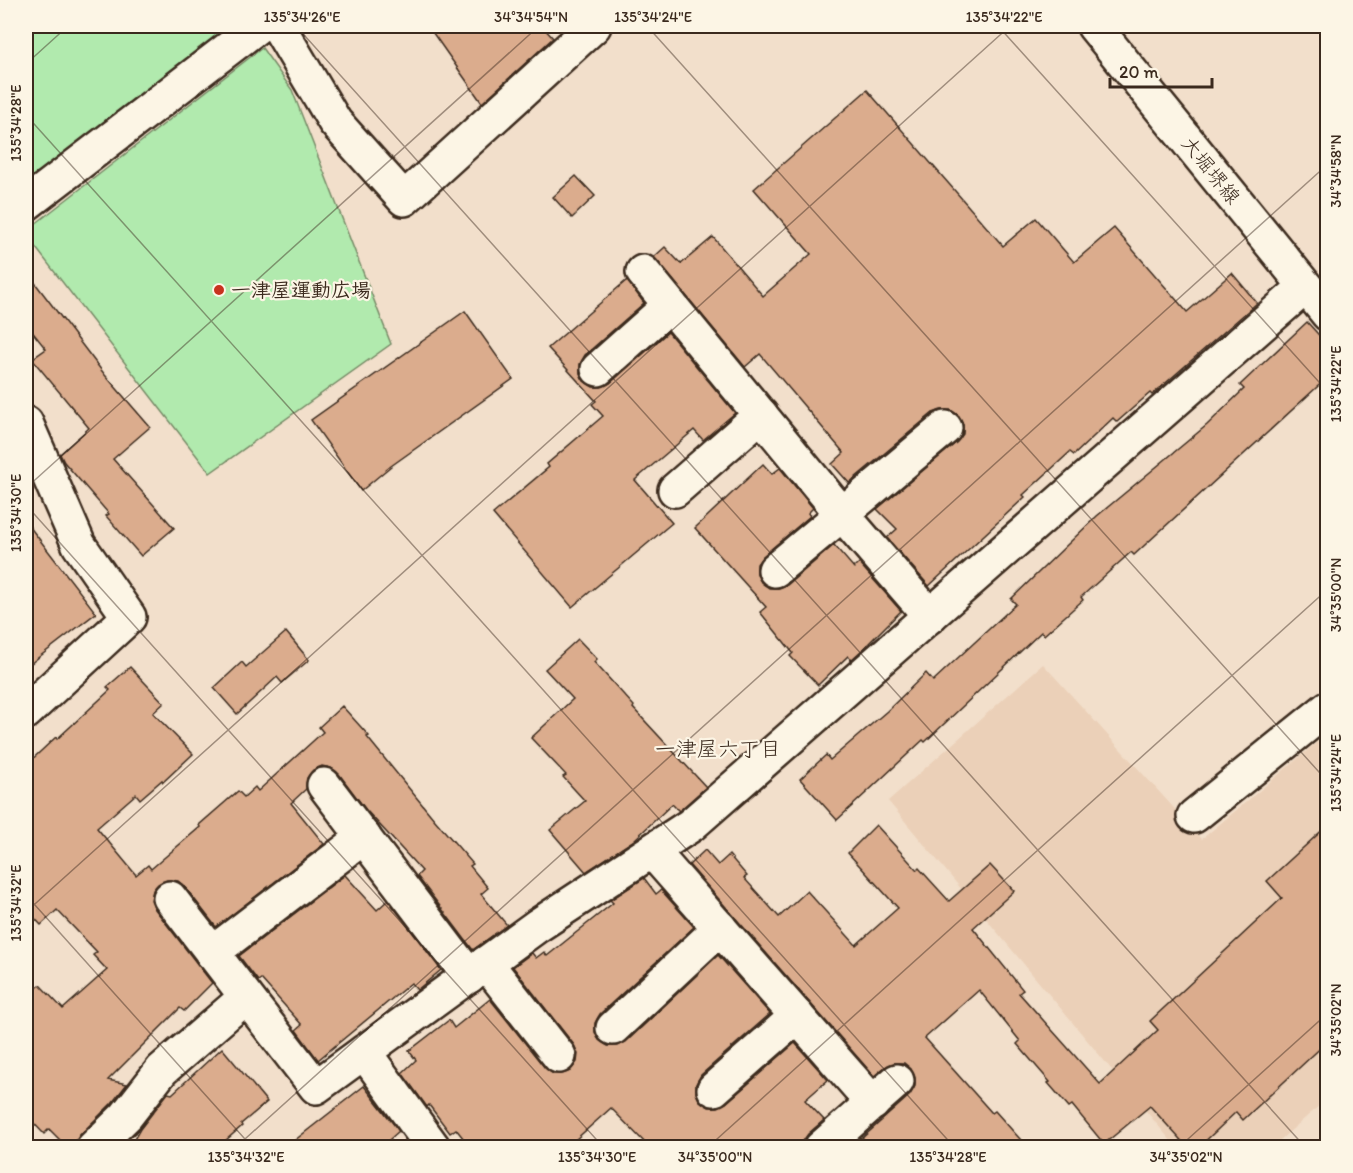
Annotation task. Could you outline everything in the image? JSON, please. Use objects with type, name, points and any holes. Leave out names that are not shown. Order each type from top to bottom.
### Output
[{"type":"street","points":[[26,204],[258,26]]},
{"type":"street","points":[[278,26],[335,122],[404,199],[594,26]]},
{"type":"street","name":"大堀堺線","points":[[1094,26],[1328,314]]},
{"type":"street","points":[[643,272],[842,514],[930,616]]},
{"type":"street","points":[[170,898],[316,1086],[537,927],[691,825],[1305,287]]},
{"type":"street","points":[[598,369],[670,305]]},
{"type":"street","points":[[675,490],[761,415]]},
{"type":"street","points":[[775,570],[945,428]]},
{"type":"street","points":[[26,712],[129,617],[79,545],[29,440]]},
{"type":"street","points":[[1194,816],[1328,708]]},
{"type":"street","points":[[324,784],[364,837],[477,970],[558,1056]]},
{"type":"street","points":[[212,953],[364,837]]},
{"type":"street","points":[[652,851],[873,1102]]},
{"type":"street","points":[[613,1028],[720,928]]},
{"type":"street","points":[[93,1148],[126,1116],[162,1070],[246,997]]},
{"type":"street","points":[[714,1089],[797,1016]]},
{"type":"street","points":[[364,1052],[433,1147]]},
{"type":"street","points":[[821,1148],[897,1081]]},
{"type":"shaded area","points":[[1043,664],[1202,839],[1327,734],[1327,1099],[1272,1147],[1176,1147],[888,801]]},
{"type":"green space","points":[[26,26],[231,26],[26,186]]},
{"type":"green space","name":"一津屋運動広場","points":[[262,48],[292,90],[391,344],[210,473],[26,235],[26,231]]},
{"type":"building","points":[[428,26],[542,26],[553,38],[482,103]]},
{"type":"building","points":[[867,90],[1003,246],[1036,218],[1074,262],[1114,228],[1187,312],[1232,273],[1257,303],[1152,395],[1150,393],[1117,422],[1113,418],[1074,455],[1070,452],[929,586],[887,538],[897,529],[877,509],[957,442],[963,434],[963,425],[959,416],[951,410],[933,413],[849,483],[832,464],[844,453],[760,354],[745,367],[654,257],[665,247],[681,264],[713,237],[763,296],[811,254],[754,189]]},
{"type":"building","points":[[576,176],[595,196],[572,218],[553,197]]},
{"type":"building","points":[[26,271],[105,375],[150,427],[113,459],[174,528],[141,556],[106,516],[109,514],[64,462],[60,454],[89,428],[32,359],[46,349],[26,324]]},
{"type":"building","points":[[627,280],[644,303],[585,355],[580,364],[580,373],[584,381],[593,387],[601,387],[610,383],[668,332],[735,413],[703,440],[694,430],[635,480],[672,523],[572,607],[493,514],[549,467],[547,464],[603,416],[592,404],[596,401],[548,348]]},
{"type":"building","points":[[465,311],[513,379],[391,466],[361,491],[311,420]]},
{"type":"building","points":[[1307,322],[1328,345],[1328,377],[1134,555],[1131,552],[1081,597],[1083,600],[1044,635],[1041,632],[925,742],[923,740],[837,820],[800,779],[826,755],[830,760],[887,711],[926,673],[933,681],[1016,604],[1011,599],[1097,516],[1207,425],[1244,389],[1240,385]]},
{"type":"building","points":[[763,464],[772,474],[780,468],[813,508],[808,513],[810,516],[763,556],[757,564],[757,573],[761,582],[769,588],[787,585],[834,545],[854,568],[859,563],[901,611],[851,660],[848,656],[818,685],[790,656],[793,653],[760,612],[766,607],[695,528]]},
{"type":"building","points":[[26,522],[96,613],[26,667]]},
{"type":"building","points":[[286,632],[309,660],[282,683],[277,677],[237,714],[214,688],[242,662],[246,667]]},
{"type":"building","points":[[578,639],[597,659],[594,662],[634,706],[633,708],[706,787],[679,811],[672,804],[633,841],[586,872],[550,830],[585,801],[563,777],[566,775],[531,738],[573,699],[545,669]]},
{"type":"building","points":[[130,667],[164,703],[153,713],[193,754],[163,782],[162,780],[140,799],[136,794],[97,828],[136,875],[148,865],[151,869],[238,791],[244,797],[255,787],[258,791],[323,732],[319,727],[342,706],[473,864],[470,866],[488,888],[481,894],[507,925],[473,950],[417,876],[422,871],[366,810],[339,774],[331,768],[322,766],[313,770],[307,778],[306,789],[291,803],[324,844],[216,927],[178,881],[167,880],[158,884],[153,890],[151,900],[155,909],[212,983],[184,1011],[180,1008],[108,1080],[127,1084],[112,1103],[80,1135],[75,1146],[68,1148],[49,1129],[44,1134],[26,1115],[26,998],[40,985],[63,1009],[107,970],[93,955],[97,952],[57,910],[41,925],[26,909],[26,765],[110,690],[107,687]]},
{"type":"building","points":[[876,825],[949,901],[990,865],[1014,891],[973,928],[1023,990],[1019,993],[1100,1084],[1158,1030],[1150,1021],[1282,898],[1267,881],[1328,825],[1328,1041],[1243,1120],[1236,1112],[1198,1148],[1188,1148],[1150,1106],[1104,1144],[1072,1105],[1069,1107],[1048,1083],[1050,1082],[1017,1044],[1020,1041],[979,990],[925,1038],[992,1113],[995,1111],[1028,1148],[851,1148],[910,1095],[915,1086],[915,1078],[911,1069],[904,1063],[894,1063],[874,1076],[689,865],[705,850],[718,865],[729,855],[747,876],[744,878],[779,917],[807,891],[856,945],[898,908],[848,853]]},
{"type":"building","points":[[345,875],[377,910],[388,900],[441,970],[417,990],[411,983],[318,1060],[296,1030],[302,1025],[261,979],[258,981],[239,956]]},
{"type":"building","points":[[644,878],[656,894],[661,890],[694,927],[600,1014],[595,1023],[595,1032],[599,1040],[608,1046],[618,1046],[626,1042],[718,955],[770,1014],[701,1075],[696,1084],[696,1093],[700,1101],[709,1107],[718,1107],[726,1103],[795,1043],[828,1080],[805,1100],[824,1120],[808,1134],[803,1141],[803,1148],[650,1148],[611,1108],[566,1148],[471,1148],[456,1129],[450,1133],[402,1073],[416,1060],[409,1051],[449,1020],[454,1028],[490,999],[545,1068],[553,1074],[570,1071],[577,1062],[578,1054],[574,1045],[513,967],[532,953],[536,958],[544,952],[547,956],[613,903],[610,900]]},
{"type":"building","points":[[222,1048],[267,1102],[217,1148],[129,1148],[140,1129],[168,1093],[172,1094]]},
{"type":"building","points":[[364,1086],[399,1131],[380,1148],[285,1148]]},
{"type":"place","name":"一津屋運動広場","points":[[219,290]]},
{"type":"district","name":"一津屋六丁目","points":[[718,748]]}]
